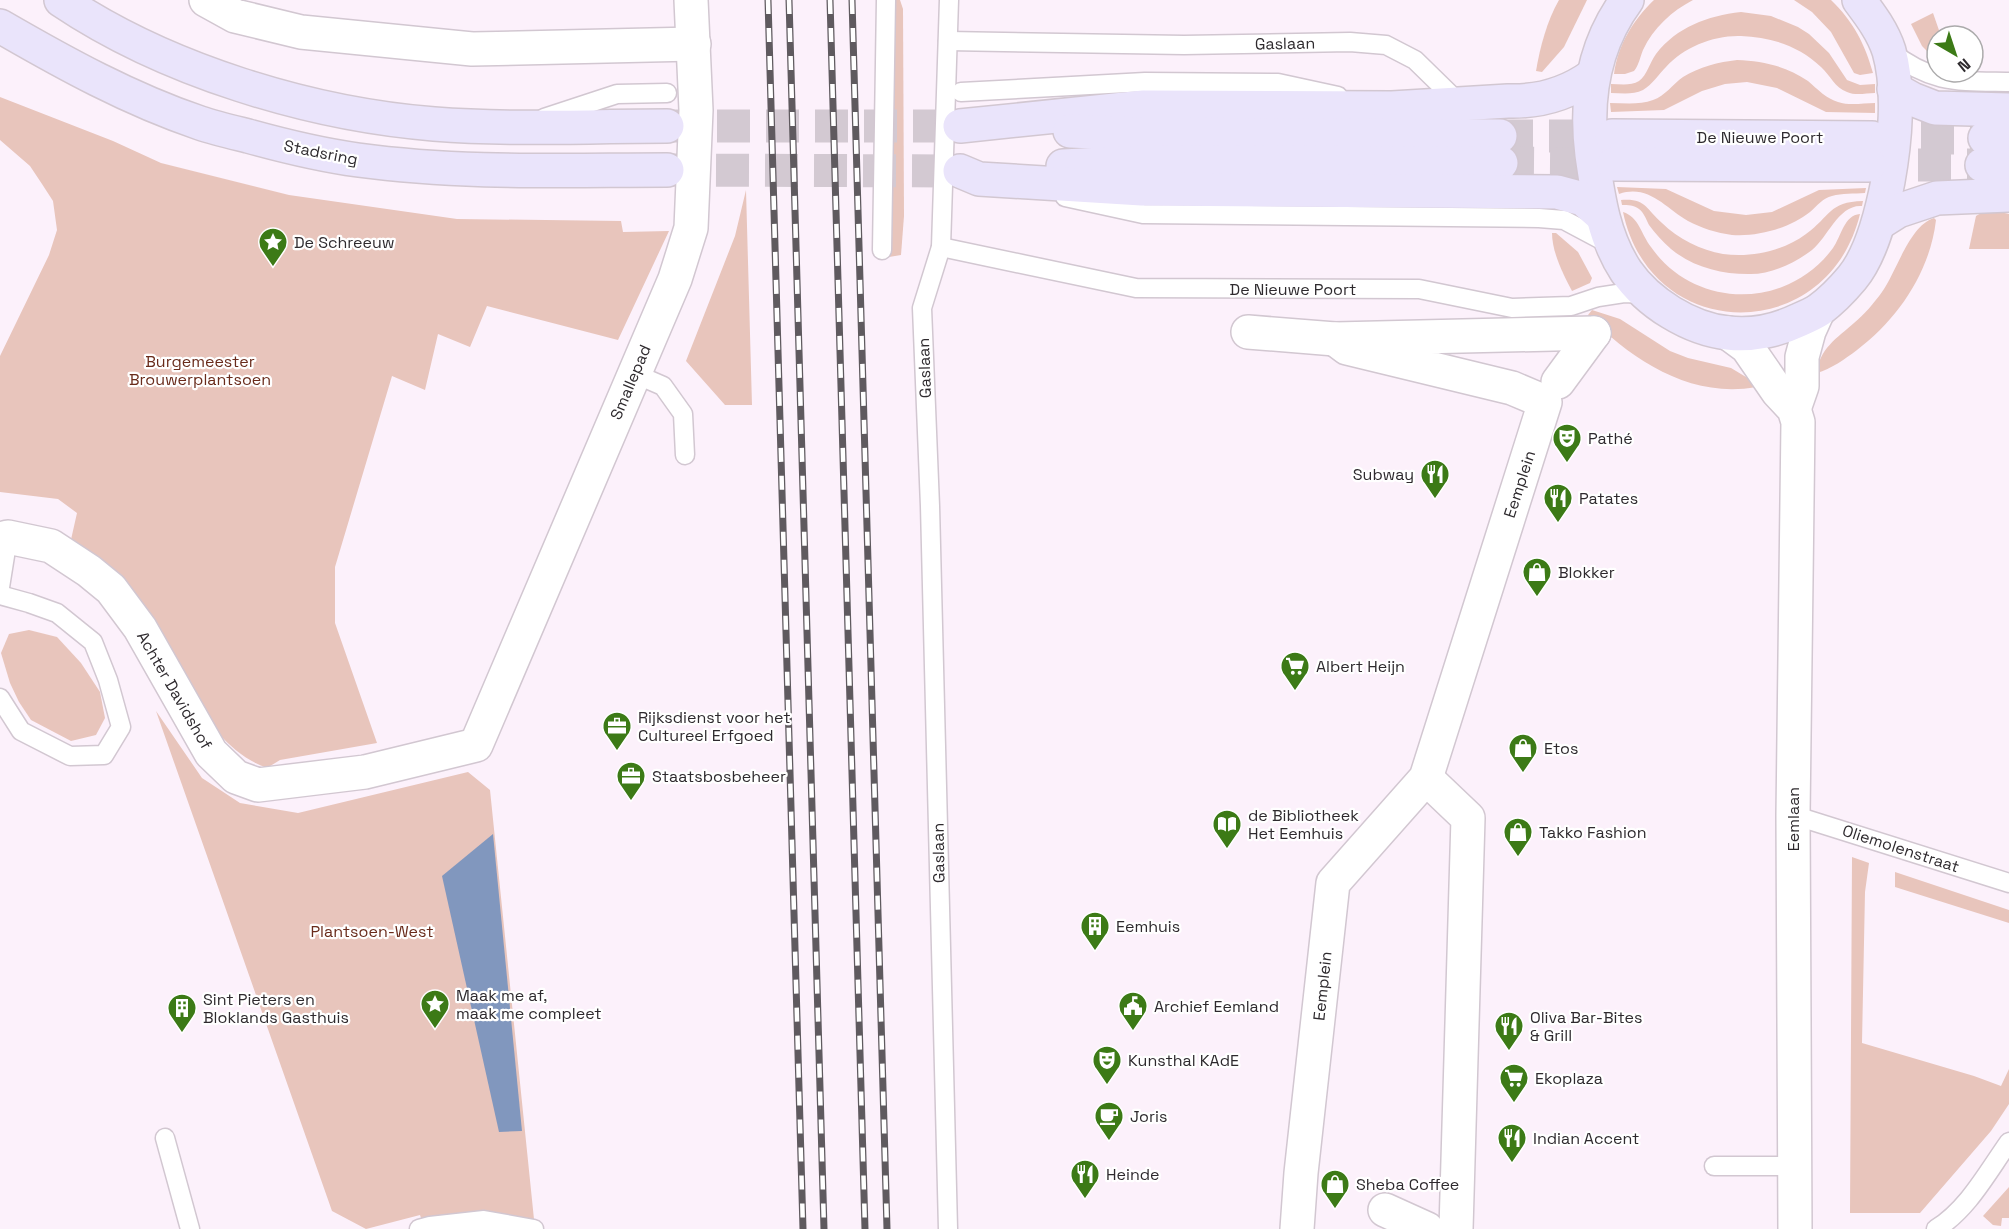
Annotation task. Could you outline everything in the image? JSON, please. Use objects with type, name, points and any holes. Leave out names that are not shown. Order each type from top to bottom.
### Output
[{"type":"main road","points":[[61,0],[102,24],[198,69],[245,86],[292,99],[364,114],[434,124],[667,126]]},
{"type":"main road","points":[[1627,0],[1602,42],[1592,75],[1591,142],[1601,215],[1613,246],[1627,272],[1646,294],[1683,319],[1728,333],[1761,332],[1790,324],[1818,311],[1853,276],[1879,223],[1893,145],[1894,89],[1889,50],[1876,22],[1859,0]]},
{"type":"main road","name":"Stadsring","points":[[0,26],[52,56],[125,93],[200,123],[279,144],[357,160],[437,168],[667,171]]},
{"type":"main road","points":[[969,175],[1142,162],[1501,150],[960,126],[1144,106],[1392,108],[1539,100],[1575,88],[1592,75]]},
{"type":"main road","points":[[1894,89],[1935,108],[2009,110]]},
{"type":"main road","name":"De Nieuwe Poort","points":[[1613,150],[1870,151]]},
{"type":"main road","points":[[969,175],[1142,189],[1557,192],[1583,199],[1601,215]]},
{"type":"main road","points":[[1879,223],[1898,211],[1937,198],[2009,195]]},
{"type":"street","points":[[206,0],[235,16],[302,32],[472,49],[694,44]]},
{"type":"street","name":"Smallepad","points":[[476,745],[675,279],[691,228],[696,110],[691,0]]},
{"type":"street","name":"Eemlaan","points":[[1795,1229],[1793,815],[1799,446],[1798,422],[1794,409],[1802,386],[1803,357],[1809,331],[1818,311]]},
{"type":"street","name":"Eemplein","points":[[1248,332],[1335,339],[1594,333],[1558,382]]},
{"type":"street","points":[[1728,333],[1747,347],[1778,392],[1794,409]]},
{"type":"street","name":"Eemplein","points":[[1297,1229],[1301,1173],[1333,883],[1426,777],[1545,402],[1512,388],[1347,348],[1335,339]]},
{"type":"street","name":"Achter Davidshof","points":[[4,538],[51,546],[89,571],[111,589],[140,628],[211,753],[236,777],[258,785],[364,772],[476,745]]},
{"type":"street","points":[[1426,777],[1468,818],[1456,1229]]},
{"type":"street","points":[[1385,1210],[1427,1229]]},
{"type":"lane","points":[[882,250],[886,0]]},
{"type":"lane","points":[[948,42],[949,0]]},
{"type":"lane","name":"Gaslaan","points":[[948,1229],[930,506],[922,308],[941,247],[948,42],[1184,45],[1350,42],[1386,45],[1415,60],[1459,103]]},
{"type":"lane","points":[[1889,50],[1910,67],[1934,77],[1958,81],[2009,82]]},
{"type":"lane","points":[[961,92],[1145,82],[1278,83],[1392,108]]},
{"type":"lane","points":[[520,126],[617,94],[667,93]]},
{"type":"lane","points":[[969,175],[1143,214],[1564,220],[1613,246]]},
{"type":"lane","name":"De Nieuwe Poort","points":[[941,247],[1136,288],[1419,289],[1512,308],[1571,306],[1599,297],[1624,293],[1646,294]]},
{"type":"lane","points":[[633,374],[663,386],[683,414],[685,455]]},
{"type":"lane","points":[[0,587],[4,538]]},
{"type":"lane","points":[[0,596],[29,603],[57,614],[93,642],[108,680],[122,727],[104,755],[70,756],[21,731],[0,698]]},
{"type":"lane","name":"Oliemolenstraat","points":[[1793,815],[2009,883]]},
{"type":"lane","points":[[165,1138],[190,1229]]},
{"type":"lane","points":[[1936,1229],[1965,1204],[2009,1142]]},
{"type":"lane","points":[[1714,1166],[1794,1166]]},
{"type":"lane","points":[[419,1229],[484,1220],[534,1229]]},
{"type":"green space","points":[[894,0],[900,0],[903,9],[904,216],[901,255],[883,258]]},
{"type":"green space","points":[[1559,0],[1587,0],[1564,47],[1542,72],[1536,71],[1544,34]]},
{"type":"green space","points":[[1654,0],[1693,0],[1678,9],[1658,27],[1647,42],[1634,71],[1614,74],[1623,43],[1639,16]]},
{"type":"green space","points":[[1794,0],[1831,0],[1846,16],[1857,34],[1873,73],[1860,75],[1854,73],[1831,32],[1812,12]]},
{"type":"green space","points":[[1741,12],[1771,16],[1798,27],[1829,53],[1847,80],[1860,85],[1875,84],[1875,93],[1857,94],[1839,88],[1812,60],[1784,44],[1763,38],[1731,36],[1710,40],[1691,48],[1673,60],[1639,92],[1611,93],[1611,84],[1629,84],[1639,81],[1656,54],[1683,30],[1716,16]]},
{"type":"green space","points":[[1933,13],[1937,24],[1925,24],[1925,49],[1922,46],[1911,24]]},
{"type":"green space","points":[[1737,60],[1765,63],[1783,68],[1808,81],[1834,101],[1852,104],[1875,103],[1875,113],[1826,112],[1777,88],[1747,82],[1725,84],[1702,91],[1664,110],[1611,112],[1610,103],[1648,102],[1661,96],[1689,73]]},
{"type":"green space","name":"Burgemeester Brouwerplantsoen","points":[[0,97],[113,141],[161,163],[289,195],[457,219],[621,221],[623,232],[669,231],[618,340],[487,306],[470,347],[438,334],[425,390],[392,376],[335,567],[335,623],[377,743],[280,760],[267,768],[246,758],[218,733],[70,544],[77,513],[58,499],[0,492],[0,356],[49,255],[57,230],[53,201],[30,166],[0,140]]},
{"type":"green space","points":[[1617,187],[1666,189],[1714,211],[1746,215],[1772,212],[1819,190],[1866,188],[1865,193],[1829,197],[1802,218],[1783,227],[1763,233],[1732,235],[1715,232],[1688,221],[1648,195],[1639,192],[1619,194]]},
{"type":"green space","points":[[746,190],[752,405],[725,405],[686,361],[735,236]]},
{"type":"green space","points":[[1621,200],[1641,203],[1668,229],[1698,247],[1734,255],[1756,254],[1787,245],[1806,234],[1836,207],[1863,201],[1862,206],[1847,210],[1840,216],[1818,244],[1805,255],[1773,270],[1748,274],[1717,271],[1698,265],[1679,255],[1662,240],[1639,209],[1622,205]]},
{"type":"green space","points":[[1988,209],[2009,214],[2009,249],[1969,249],[1976,216]]},
{"type":"green space","points":[[1623,212],[1633,218],[1651,247],[1677,274],[1709,289],[1745,294],[1782,287],[1803,276],[1828,255],[1850,218],[1860,214],[1842,257],[1813,288],[1778,306],[1740,312],[1702,306],[1667,287],[1640,256]]},
{"type":"green space","points":[[1934,218],[1936,220],[1933,239],[1927,258],[1910,293],[1898,309],[1872,338],[1857,350],[1833,366],[1817,373],[1825,351],[1872,305],[1888,283],[1904,250],[1917,230]]},
{"type":"green space","points":[[1552,233],[1556,233],[1578,252],[1592,278],[1590,283],[1572,291],[1556,255]]},
{"type":"green space","points":[[1592,310],[1620,319],[1670,351],[1688,358],[1731,368],[1756,383],[1756,387],[1732,389],[1708,387],[1664,372],[1643,361],[1605,332],[1588,315]]},
{"type":"green space","points":[[29,630],[57,637],[81,663],[100,692],[105,718],[96,735],[71,741],[31,720],[19,702],[10,683],[1,653],[9,634]]},
{"type":"green space","name":"Plantsoen-West","points":[[156,711],[202,778],[240,803],[298,813],[468,772],[490,790],[535,1229],[425,1229],[420,1215],[366,1229],[332,1211]]},
{"type":"green space","points":[[1852,857],[1869,863],[1865,892],[1862,1043],[2001,1086],[2009,1069],[2009,1104],[1991,1131],[1920,1213],[1850,1213]]},
{"type":"green space","points":[[1895,872],[2009,910],[2009,923],[1895,887]]},
{"type":"green space","points":[[2009,1187],[2009,1218],[2002,1218],[2001,1226],[1993,1225],[1983,1216]]},
{"type":"water","points":[[493,834],[522,1131],[499,1132],[442,876]]},
{"type":"tunnel","points":[[668,126],[960,126]]},
{"type":"tunnel","points":[[1500,136],[1612,136]]},
{"type":"tunnel","points":[[1872,138],[1985,138]]},
{"type":"tunnel","points":[[1501,163],[1614,164]]},
{"type":"tunnel","points":[[1869,165],[1982,165]]},
{"type":"tunnel","points":[[667,170],[960,171]]},
{"type":"railway","points":[[768,0],[803,1229]]},
{"type":"railway","points":[[789,0],[824,1229]]},
{"type":"railway","points":[[830,0],[865,1229]]},
{"type":"railway","points":[[852,0],[887,1229]]},
{"type":"place","name":"De Schreeuw","points":[[273,268]]},
{"type":"place","name":"Pathé","points":[[1567,464]]},
{"type":"place","name":"Subway","points":[[1435,500]]},
{"type":"place","name":"Patates","points":[[1558,524]]},
{"type":"place","name":"Blokker","points":[[1537,598]]},
{"type":"place","name":"Albert Heijn","points":[[1295,692]]},
{"type":"place","name":"Rijksdienst voor het Cultureel Erfgoed","points":[[617,752]]},
{"type":"place","name":"Etos","points":[[1523,774]]},
{"type":"place","name":"Staatsbosbeheer","points":[[631,802]]},
{"type":"place","name":"de Bibliotheek Het Eemhuis","points":[[1227,850]]},
{"type":"place","name":"Takko Fashion","points":[[1518,858]]},
{"type":"place","name":"Eemhuis","points":[[1095,952]]},
{"type":"place","name":"Maak me af, maak me compleet","points":[[435,1030]]},
{"type":"place","name":"Archief Eemland","points":[[1133,1032]]},
{"type":"place","name":"Sint Pieters en Bloklands Gasthuis","points":[[182,1034]]},
{"type":"place","name":"Oliva Bar-Bites & Grill","points":[[1509,1052]]},
{"type":"place","name":"Kunsthal KAdE","points":[[1107,1086]]},
{"type":"place","name":"Ekoplaza","points":[[1514,1104]]},
{"type":"place","name":"Joris","points":[[1109,1142]]},
{"type":"place","name":"Indian Accent","points":[[1512,1164]]},
{"type":"place","name":"Heinde","points":[[1085,1200]]},
{"type":"place","name":"Sheba Coffee","points":[[1335,1210]]}]
